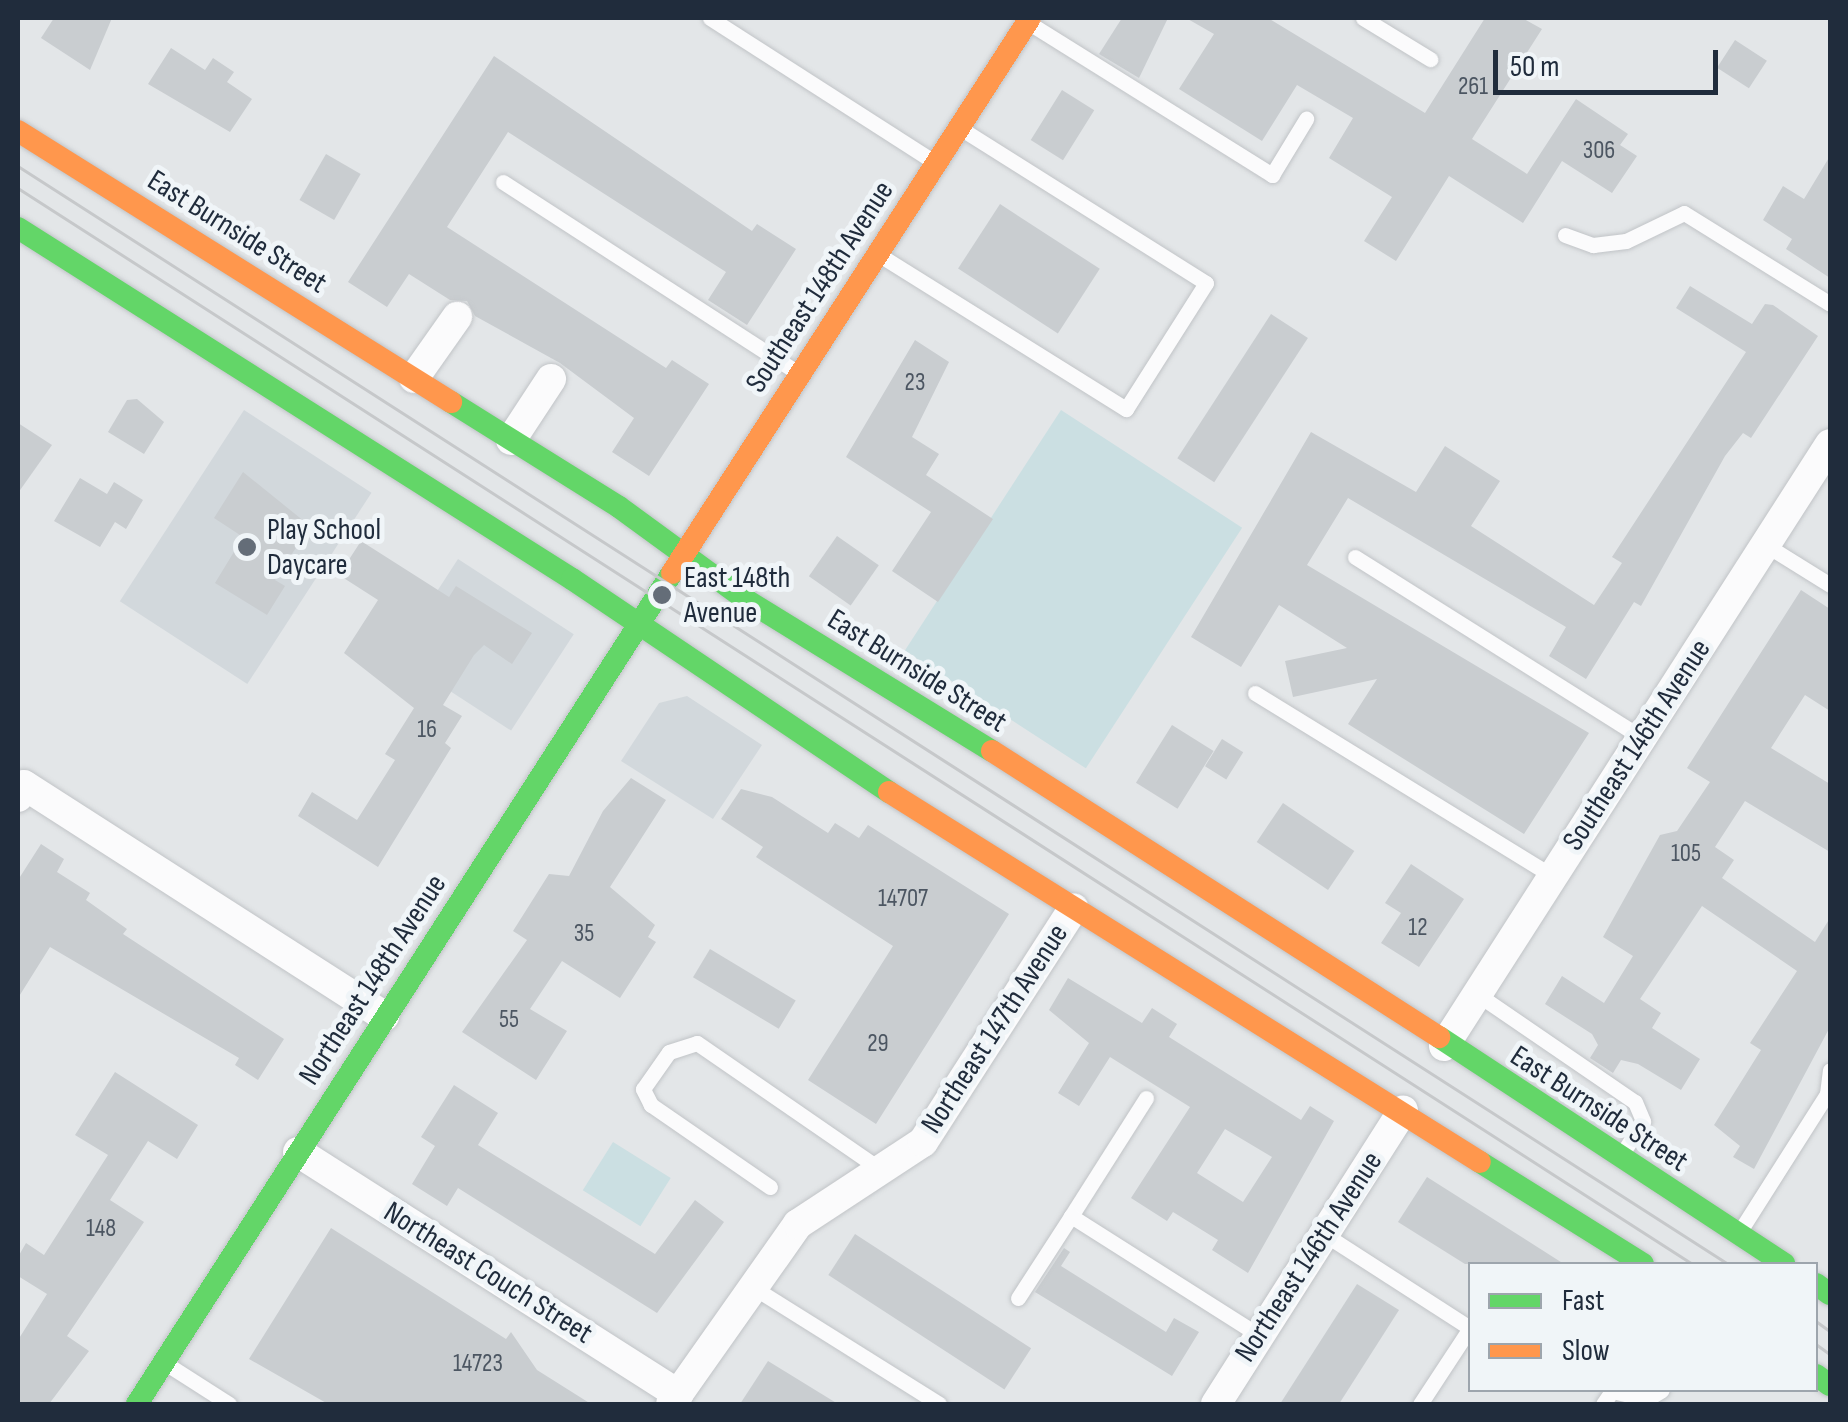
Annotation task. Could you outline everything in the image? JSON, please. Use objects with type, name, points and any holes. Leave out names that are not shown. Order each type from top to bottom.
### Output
[{"type":"street","name":"Southeast 148th Avenue","points":[[660,589],[1029,20]]},
{"type":"street","name":"East Burnside Street","points":[[18,131],[512,440],[683,553],[1172,862],[1444,1046],[1781,1262]]},
{"type":"street","points":[[18,228],[1074,908],[1641,1262]]},
{"type":"street","points":[[414,378],[457,317]]},
{"type":"street","points":[[512,440],[552,379]]},
{"type":"street","name":"Southeast 146th Avenue","points":[[1444,1046],[1766,544],[1826,458]]},
{"type":"street","name":"Northeast 148th Avenue","points":[[137,1404],[660,589]]},
{"type":"street","points":[[21,791],[384,1016]]},
{"type":"street","name":"Northeast 147th Avenue","points":[[675,1399],[751,1286],[820,1203],[882,1170],[923,1142],[1074,908]]},
{"type":"street","name":"Northeast 146th Avenue","points":[[1216,1404],[1403,1110]]},
{"type":"street","name":"Northeast Couch Street","points":[[298,1152],[675,1399]]},
{"type":"lane","points":[[710,18],[936,163]]},
{"type":"lane","points":[[1363,18],[1430,59]]},
{"type":"lane","points":[[1029,20],[1272,174],[1306,119]]},
{"type":"lane","points":[[878,254],[1126,409],[1206,283],[959,128]]},
{"type":"lane","points":[[502,182],[800,374]]},
{"type":"lane","points":[[1565,235],[1592,245],[1626,240],[1684,213],[1830,304]]},
{"type":"lane","points":[[1766,544],[1830,585]]},
{"type":"lane","points":[[1355,557],[1642,738]]},
{"type":"lane","points":[[1255,692],[1553,876]]},
{"type":"lane","points":[[1477,994],[1635,1102],[1643,1121],[1620,1157]]},
{"type":"lane","points":[[770,1187],[650,1106],[643,1089],[669,1052],[697,1044],[882,1170]]},
{"type":"lane","points":[[1738,1235],[1828,1094],[1830,1070]]},
{"type":"lane","points":[[1018,1298],[1146,1098]]},
{"type":"lane","points":[[1071,1216],[1260,1336]]},
{"type":"lane","points":[[1324,1234],[1468,1327]]},
{"type":"lane","points":[[751,1286],[939,1404]]},
{"type":"lane","points":[[1420,1404],[1468,1331]]},
{"type":"lane","points":[[164,1363],[228,1404]]},
{"type":"lane","points":[[1616,1392],[1648,1399],[1659,1392]]},
{"type":"shaded area","name":"Play School Daycare","points":[[244,410],[371,493],[247,684],[120,601]]},
{"type":"shaded area","points":[[1061,410],[1242,528],[1086,768],[905,651]]},
{"type":"shaded area","points":[[458,559],[574,634],[511,731],[395,655]]},
{"type":"shaded area","points":[[687,696],[762,745],[713,819],[621,761],[659,703]]},
{"type":"shaded area","points":[[613,1142],[671,1178],[640,1226],[583,1190]]},
{"type":"building","points":[[54,18],[112,18],[90,70],[41,38]]},
{"type":"building","points":[[1122,18],[1168,18],[1139,78],[1099,54]]},
{"type":"building","points":[[1186,18],[1268,18],[1425,113],[1485,18],[1522,18],[1542,29],[1472,139],[1527,174],[1576,99],[1628,134],[1620,145],[1637,156],[1612,193],[1562,161],[1523,223],[1449,176],[1396,261],[1364,241],[1392,197],[1329,158],[1353,118],[1297,85],[1262,141],[1179,89],[1214,34]]},
{"type":"building","points":[[1735,40],[1767,61],[1749,88],[1717,68]]},
{"type":"building","points":[[171,48],[205,70],[213,58],[234,72],[227,82],[252,99],[230,132],[148,84]]},
{"type":"building","points":[[494,56],[752,231],[757,224],[796,249],[747,325],[708,300],[726,272],[508,132],[447,227],[666,368],[672,360],[709,384],[649,476],[612,452],[634,418],[560,363],[475,316],[467,301],[450,300],[409,274],[387,307],[348,282]]},
{"type":"building","points":[[1062,90],[1094,110],[1063,160],[1031,140]]},
{"type":"building","points":[[326,154],[361,174],[334,220],[300,200]]},
{"type":"building","points":[[1830,156],[1830,278],[1786,249],[1792,239],[1763,220],[1783,186],[1804,199]]},
{"type":"building","points":[[1000,204],[1100,269],[1058,333],[958,269]]},
{"type":"building","points":[[1690,286],[1752,324],[1765,304],[1773,305],[1818,336],[1751,438],[1743,433],[1725,456],[1641,606],[1634,602],[1586,679],[1549,656],[1566,627],[1348,498],[1307,565],[1589,733],[1524,834],[1348,724],[1377,679],[1293,697],[1285,661],[1347,648],[1279,605],[1241,667],[1191,637],[1311,432],[1416,492],[1445,446],[1500,481],[1471,526],[1594,605],[1622,563],[1612,557],[1746,352],[1676,308]]},
{"type":"building","points":[[1271,314],[1308,338],[1214,482],[1177,458]]},
{"type":"building","points":[[915,340],[949,362],[912,437],[939,454],[926,475],[993,519],[938,602],[892,571],[931,512],[846,457]]},
{"type":"building","points":[[137,399],[164,422],[144,454],[108,432],[127,400]]},
{"type":"building","points":[[18,423],[52,445],[18,493]]},
{"type":"building","points":[[243,472],[310,526],[275,580],[285,586],[267,615],[215,583],[243,537],[214,518]]},
{"type":"building","points":[[80,478],[107,494],[114,482],[143,500],[126,529],[115,522],[100,547],[54,521]]},
{"type":"building","points":[[837,536],[879,565],[851,605],[809,576]]},
{"type":"building","points":[[361,541],[449,597],[456,586],[532,633],[512,664],[484,645],[474,655],[443,705],[462,716],[445,743],[451,748],[378,867],[298,816],[312,792],[357,820],[395,760],[385,754],[414,708],[344,653],[378,600],[339,575]]},
{"type":"building","points":[[1801,590],[1830,609],[1830,711],[1805,695],[1771,748],[1830,784],[1830,852],[1745,801],[1715,847],[1734,860],[1722,878],[1815,942],[1830,918],[1830,1027],[1754,1169],[1733,1157],[1740,1146],[1714,1125],[1761,1050],[1750,1043],[1797,971],[1702,906],[1640,999],[1661,1013],[1652,1028],[1700,1059],[1681,1090],[1638,1064],[1621,1060],[1613,1073],[1590,1058],[1598,1045],[1592,1034],[1545,1004],[1562,976],[1604,1003],[1633,956],[1603,937],[1660,835],[1677,831],[1710,782],[1687,768]]},
{"type":"building","points":[[1172,725],[1214,751],[1178,809],[1136,783]]},
{"type":"building","points":[[1222,739],[1243,752],[1226,779],[1205,766]]},
{"type":"building","points":[[631,778],[666,800],[610,887],[655,925],[648,937],[656,942],[620,998],[562,961],[530,1009],[567,1031],[536,1080],[462,1032],[527,940],[513,931],[549,874],[569,876],[603,811]]},
{"type":"building","points":[[741,789],[772,797],[828,833],[835,823],[859,838],[868,825],[1009,914],[876,1124],[808,1080],[893,946],[756,857],[763,847],[721,819]]},
{"type":"building","points":[[1283,803],[1354,851],[1328,890],[1257,842]]},
{"type":"building","points":[[41,844],[64,859],[57,872],[90,893],[86,900],[127,929],[123,934],[284,1039],[258,1080],[235,1065],[239,1058],[50,947],[18,998],[18,880]]},
{"type":"building","points":[[1411,864],[1464,899],[1419,967],[1381,943],[1401,913],[1385,903]]},
{"type":"building","points":[[710,949],[796,1001],[779,1029],[693,977]]},
{"type":"building","points":[[1068,978],[1142,1023],[1152,1008],[1177,1024],[1169,1037],[1301,1120],[1310,1106],[1334,1121],[1248,1273],[1212,1250],[1218,1240],[1173,1212],[1167,1221],[1131,1198],[1190,1107],[1110,1057],[1079,1106],[1058,1093],[1089,1043],[1049,1010]],"holes":[[[1225,1129],[1272,1157],[1243,1202],[1197,1173]]]},
{"type":"building","points":[[115,1072],[198,1125],[177,1159],[148,1141],[110,1200],[144,1222],[67,1336],[89,1351],[49,1404],[18,1404],[18,1340],[47,1294],[18,1276],[18,1257],[26,1243],[44,1255],[108,1155],[75,1135]]},
{"type":"building","points":[[454,1085],[498,1113],[478,1145],[655,1254],[695,1200],[724,1222],[657,1313],[458,1188],[447,1206],[412,1184],[435,1146],[421,1137]]},
{"type":"building","points":[[1427,1177],[1561,1262],[1465,1264],[1398,1222]]},
{"type":"building","points":[[331,1228],[506,1339],[511,1332],[537,1370],[591,1404],[328,1404],[249,1359]]},
{"type":"building","points":[[855,1234],[1031,1348],[1004,1389],[828,1275]]},
{"type":"building","points":[[1064,1248],[1070,1252],[1061,1266],[1166,1332],[1174,1318],[1199,1332],[1172,1376],[1035,1292]]},
{"type":"building","points":[[1357,1284],[1399,1310],[1339,1404],[1280,1404]]},
{"type":"building","points":[[768,1361],[838,1404],[740,1404]]},
{"type":"tram line","points":[[18,166],[1725,1262]]},
{"type":"tram line","points":[[18,188],[1690,1262]]},
{"type":"tram line","points":[[1818,1322],[1830,1331]]},
{"type":"tram line","points":[[1818,1345],[1830,1354]]},
{"type":"traffic: fast","points":[[18,228],[572,579],[889,792]]},
{"type":"traffic: fast","points":[[451,402],[619,507],[748,601],[992,751]]},
{"type":"traffic: fast","points":[[137,1404],[672,573]]},
{"type":"traffic: fast","points":[[1439,1037],[1781,1262]]},
{"type":"traffic: fast","points":[[1480,1162],[1640,1262]]},
{"type":"traffic: fast","points":[[1818,1285],[1830,1294]]},
{"type":"traffic: fast","points":[[1818,1376],[1830,1385]]},
{"type":"traffic: slow","points":[[672,573],[1030,18]]},
{"type":"traffic: slow","points":[[18,131],[451,402]]},
{"type":"traffic: slow","points":[[992,751],[1439,1037]]},
{"type":"traffic: slow","points":[[889,792],[1480,1162]]},
{"type":"place","name":"Play School Daycare","points":[[247,547]]},
{"type":"place","name":"East 148th Avenue","points":[[662,595]]}]
